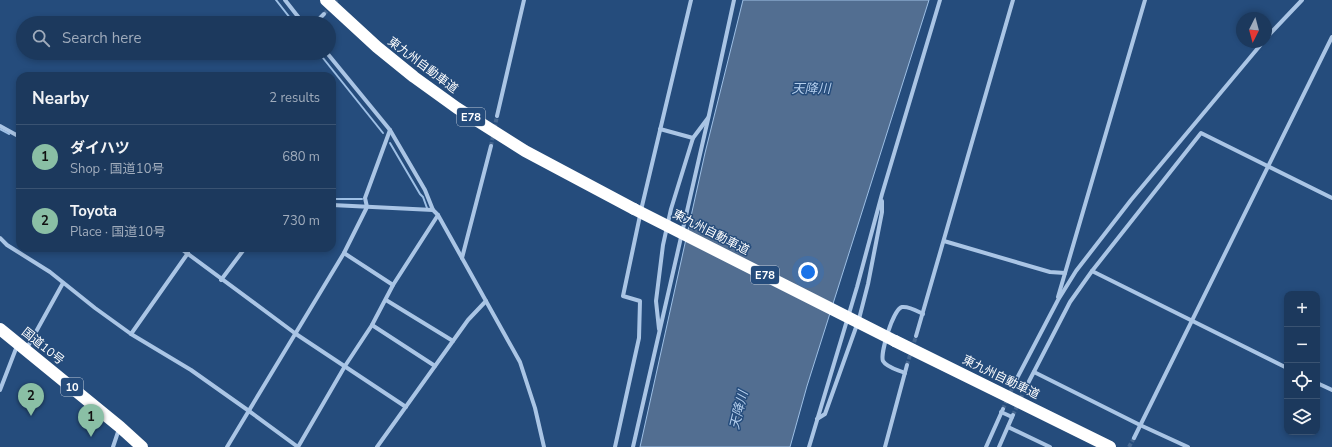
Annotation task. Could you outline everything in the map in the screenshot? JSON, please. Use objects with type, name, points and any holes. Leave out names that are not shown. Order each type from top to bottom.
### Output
[{"type":"highway","name":"東九州自動車道","points":[[326,0],[377,47],[414,77],[457,108],[526,151],[634,209],[895,341],[1111,447]]},
{"type":"highway","name":"国道10号","points":[[0,329],[120,427],[142,447]]},
{"type":"street","points":[[285,0],[298,16]]},
{"type":"street","points":[[497,116],[524,0]]},
{"type":"street","points":[[615,447],[639,338],[640,302],[623,296],[660,128],[691,0]]},
{"type":"street","points":[[633,447],[660,334],[734,0]]},
{"type":"street","points":[[809,447],[940,0]]},
{"type":"street","points":[[916,336],[1013,0]]},
{"type":"street","points":[[1058,300],[1144,0]]},
{"type":"street","points":[[1272,32],[1302,0]]},
{"type":"street","points":[[1134,438],[1332,37]]},
{"type":"street","points":[[1014,384],[1058,300],[1076,271],[1131,200],[1257,48]]},
{"type":"street","points":[[333,60],[390,130],[425,190],[434,210],[520,362],[535,408],[544,447]]},
{"type":"street","points":[[660,334],[656,301],[663,245],[671,209],[693,138],[709,115]]},
{"type":"street","points":[[0,126],[16,135]]},
{"type":"street","points":[[660,128],[693,138]]},
{"type":"street","points":[[227,447],[344,253],[366,207],[366,198],[390,130]]},
{"type":"street","points":[[1025,389],[1070,302],[1092,271],[1201,133],[1332,198]]},
{"type":"street","points":[[462,258],[491,146]]},
{"type":"street","points":[[817,419],[825,414],[859,319],[868,284],[882,212],[882,194]]},
{"type":"street","points":[[336,205],[434,210]]},
{"type":"street","points":[[19,252],[50,272],[62,283],[131,334],[191,370],[298,447],[345,366],[372,325],[393,285],[438,215]]},
{"type":"street","points":[[0,238],[16,250]]},
{"type":"street","points":[[944,241],[1050,272],[1065,273]]},
{"type":"street","points":[[221,280],[242,252]]},
{"type":"street","points":[[131,334],[188,253],[221,280],[296,334],[406,407]]},
{"type":"street","points":[[344,253],[393,285]]},
{"type":"street","points":[[1092,271],[1284,367]]},
{"type":"street","points":[[0,390],[22,347],[62,283]]},
{"type":"street","points":[[386,300],[453,341]]},
{"type":"street","points":[[377,447],[468,320],[486,301]]},
{"type":"street","points":[[905,373],[888,366],[883,361],[882,354],[888,333],[894,314],[899,308],[909,307],[923,314]]},
{"type":"street","points":[[372,325],[435,366]]},
{"type":"street","points":[[885,447],[907,365]]},
{"type":"street","points":[[1034,372],[1140,426],[1188,447]]},
{"type":"street","points":[[1320,384],[1332,390]]},
{"type":"street","points":[[986,447],[1002,410],[1012,416],[999,447]]},
{"type":"street","points":[[113,447],[120,427]]},
{"type":"street","points":[[1008,427],[1050,447]]},
{"type":"water","name":"天降川","points":[[743,0],[929,0],[807,386],[790,447],[640,447],[705,153]]},
{"type":"waterway","points":[[276,0],[289,16]]},
{"type":"waterway","points":[[325,60],[334,72]]},
{"type":"waterway","points":[[336,74],[383,133]]},
{"type":"waterway","points":[[0,129],[9,134]]},
{"type":"waterway","points":[[390,143],[423,197],[427,208]]},
{"type":"waterway","points":[[336,199],[362,199]]},
{"type":"tunnel","points":[[324,14],[337,0]]},
{"type":"tunnel","points":[[491,146],[497,116]]},
{"type":"tunnel","points":[[907,365],[916,336]]},
{"type":"tunnel","points":[[1003,409],[1014,384]]},
{"type":"tunnel","points":[[1013,415],[1025,389]]},
{"type":"tunnel","points":[[1129,447],[1134,438]]},
{"type":"place","name":"Toyota","points":[[31,416]]},
{"type":"place","name":"ダイハツ","points":[[91,437]]}]
